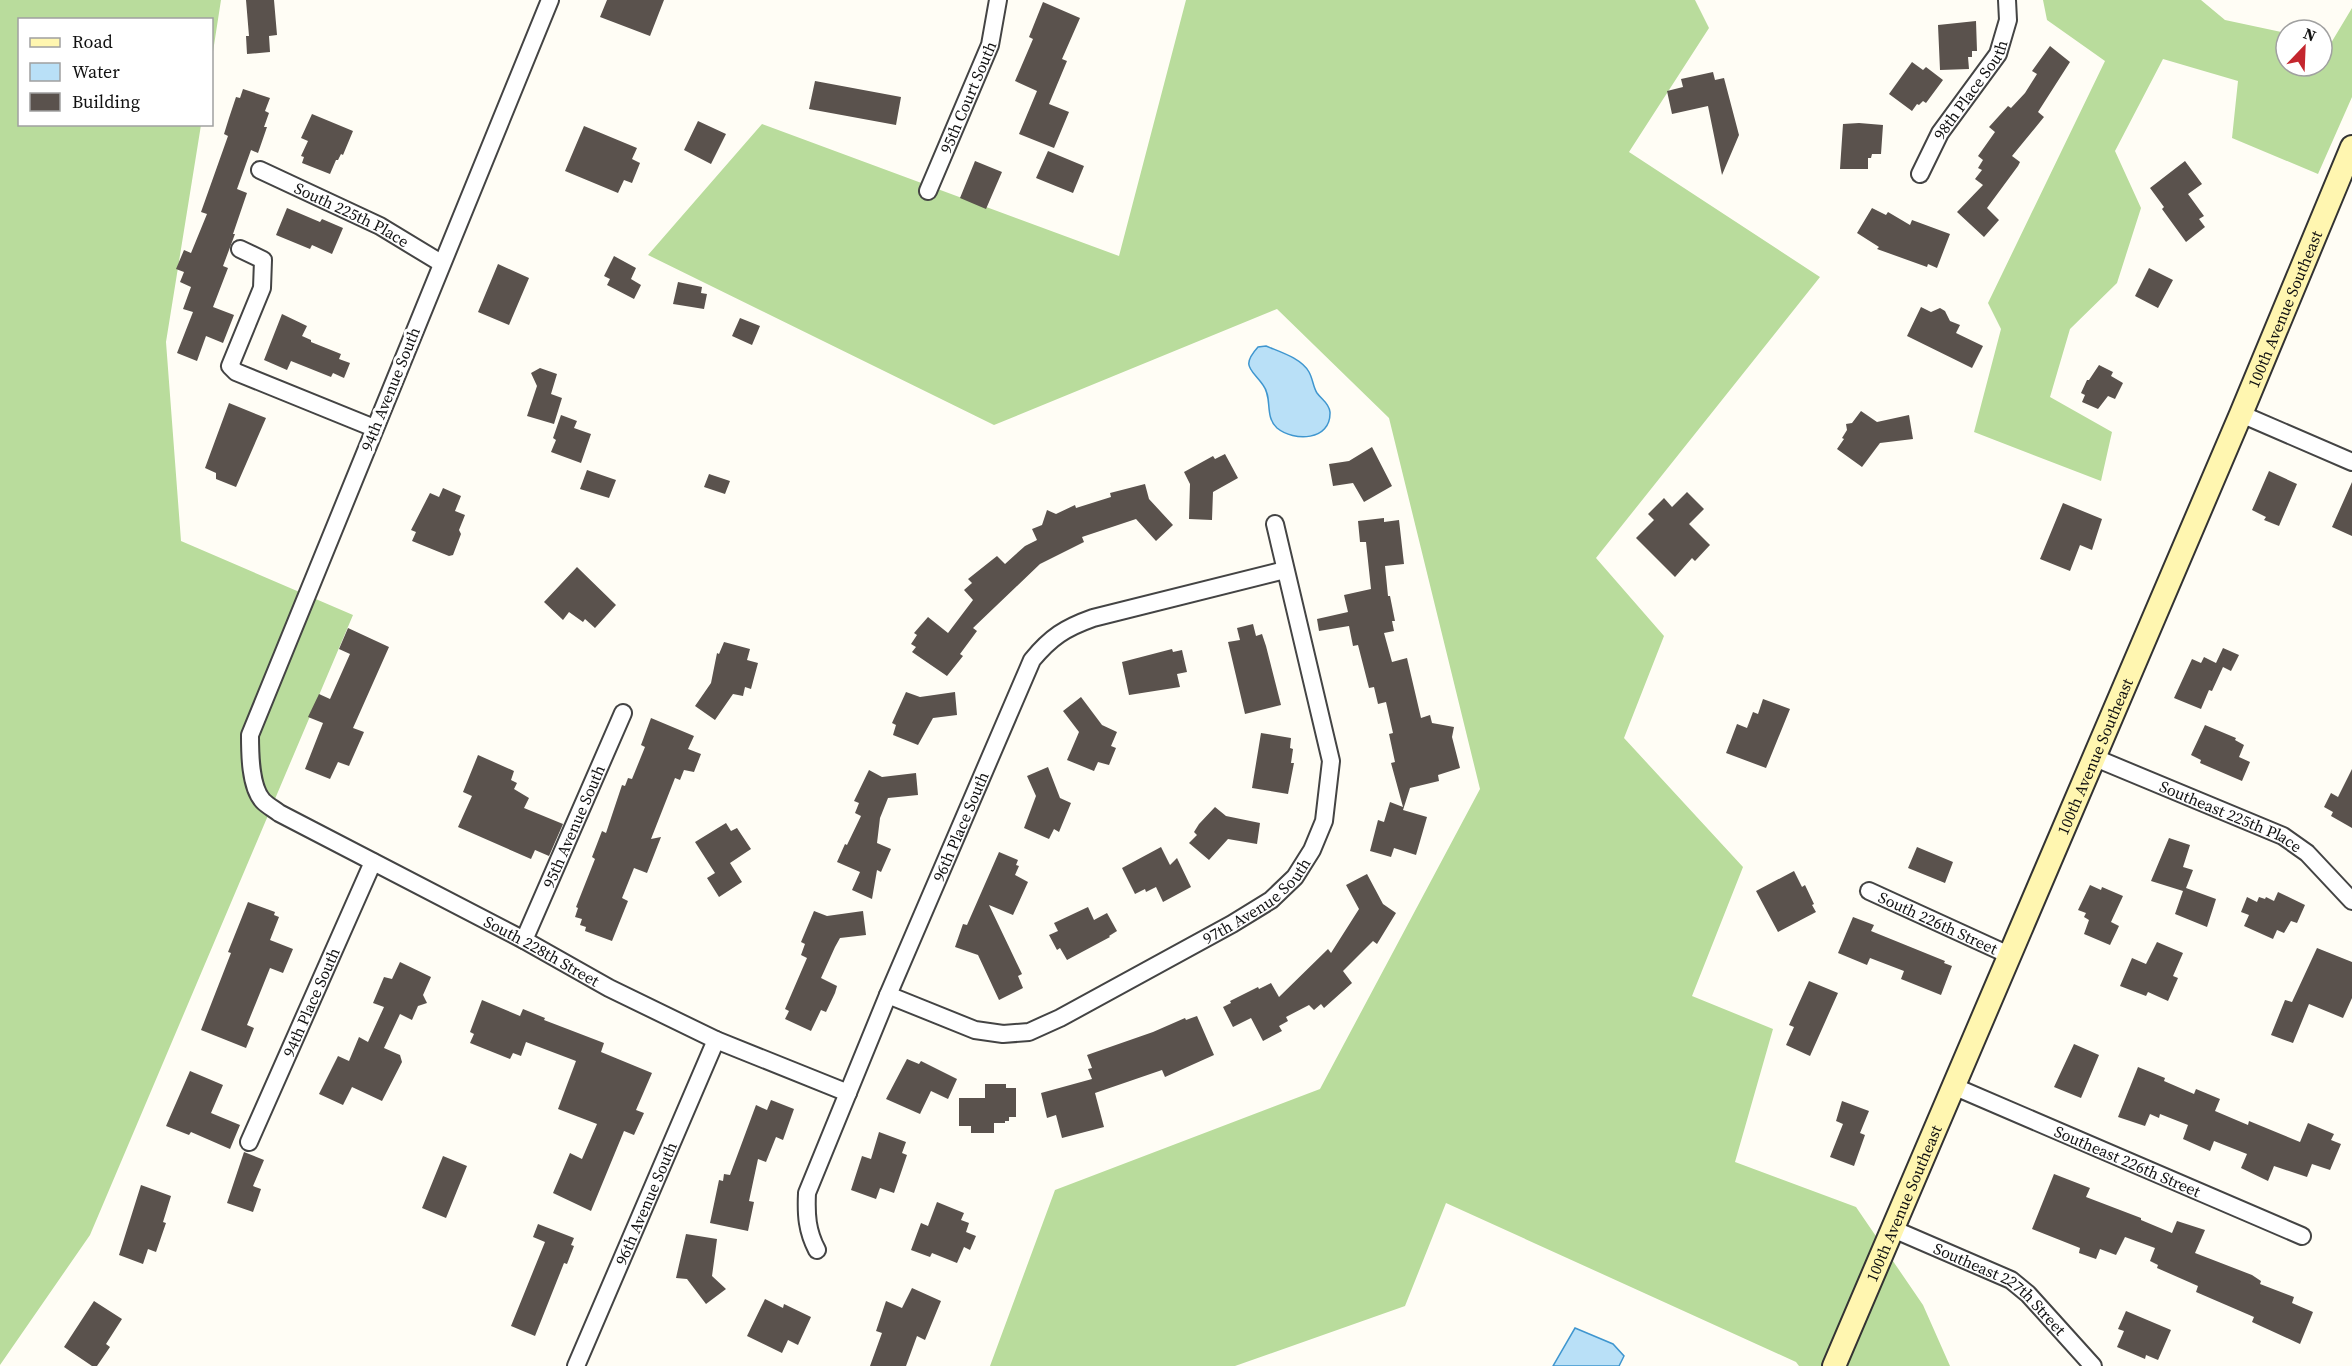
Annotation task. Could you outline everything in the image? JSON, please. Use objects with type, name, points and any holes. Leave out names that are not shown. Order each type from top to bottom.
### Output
[{"type":"street","name":"94th Avenue South","points":[[254,781],[249,759],[250,735],[550,0]]},
{"type":"street","name":"95th Court South","points":[[928,191],[990,45],[998,0]]},
{"type":"street","name":"98th Place South","points":[[1920,174],[1940,133],[1998,54],[2008,20],[2007,0]]},
{"type":"street","name":"100th Avenue Southeast","points":[[1834,1366],[2241,414],[2352,147]]},
{"type":"street","name":"South 225th Place","points":[[260,170],[380,226],[441,263]]},
{"type":"street","points":[[240,249],[263,261],[262,288],[230,366],[237,372],[374,428]]},
{"type":"street","points":[[2241,414],[2352,462]]},
{"type":"street","name":"97th Avenue South","points":[[888,995],[975,1030],[1003,1034],[1029,1032],[1060,1018],[1232,924],[1271,900],[1295,877],[1312,850],[1324,821],[1329,794],[1331,761],[1275,524]]},
{"type":"street","name":"96th Place South","points":[[817,1250],[810,1236],[806,1219],[807,1193],[888,995],[1032,660],[1047,642],[1067,627],[1093,618],[1285,570]]},
{"type":"street","name":"95th Avenue South","points":[[524,940],[623,713]]},
{"type":"street","name":"Southeast 225th Place","points":[[2093,757],[2283,836],[2307,853],[2352,901]]},
{"type":"street","name":"South 228th Street","points":[[254,781],[262,800],[279,813],[524,940],[609,988],[716,1040],[848,1093]]},
{"type":"street","name":"94th Place South","points":[[249,1142],[373,862]]},
{"type":"street","name":"South 226th Street","points":[[1869,891],[2009,955]]},
{"type":"street","name":"96th Avenue South","points":[[576,1366],[716,1040]]},
{"type":"street","name":"Southeast 226th Street","points":[[1953,1086],[2302,1236]]},
{"type":"street","name":"Southeast 227th Street","points":[[1893,1229],[2011,1281],[2028,1294],[2093,1366]]},
{"type":"green space","points":[[0,0],[221,0],[213,52],[213,18],[18,18],[18,126],[201,126],[166,342],[181,541],[353,615],[90,1235],[0,1365]]},
{"type":"green space","points":[[1186,0],[1695,0],[1709,28],[1629,152],[1820,277],[1596,558],[1664,636],[1624,738],[1743,867],[1692,996],[1773,1029],[1735,1162],[1856,1207],[1923,1305],[1950,1366],[1799,1366],[1796,1362],[1446,1203],[1405,1306],[1235,1366],[990,1366],[1055,1190],[1320,1089],[1480,789],[1389,418],[1277,309],[994,425],[648,255],[762,124],[1119,256]]},
{"type":"green space","points":[[2043,0],[2201,0],[2225,20],[2274,30],[2274,78],[2334,78],[2334,38],[2352,8],[2352,97],[2318,174],[2232,138],[2238,81],[2163,59],[2115,151],[2141,208],[2117,283],[2070,329],[2050,397],[2112,432],[2101,481],[1974,432],[2001,329],[1988,303],[2105,61],[2047,20]]},
{"type":"water","points":[[1266,346],[1296,359],[1309,372],[1316,391],[1327,404],[1330,412],[1329,422],[1325,429],[1302,437],[1284,433],[1273,423],[1269,413],[1266,390],[1249,364],[1258,347]]},
{"type":"water","points":[[1575,1328],[1613,1344],[1624,1356],[1619,1366],[1553,1366]]},
{"type":"building","points":[[246,0],[274,0],[277,35],[269,36],[270,52],[247,54],[246,36],[249,36]]},
{"type":"building","points":[[607,0],[664,0],[650,36],[600,17]]},
{"type":"building","points":[[1043,2],[1080,18],[1062,59],[1067,61],[1049,104],[1069,112],[1054,148],[1019,134],[1037,91],[1015,81],[1033,39],[1029,37]]},
{"type":"building","points":[[1976,21],[1977,51],[1972,51],[1972,57],[1968,57],[1969,69],[1940,70],[1938,25]]},
{"type":"building","points":[[2050,46],[2070,62],[2038,112],[2044,117],[2012,156],[2020,162],[1987,208],[1999,220],[1984,237],[1957,212],[1983,185],[1975,179],[1982,170],[1978,168],[1983,160],[1978,156],[1995,132],[1989,127],[2008,106],[2011,108],[2025,93],[2037,74],[2032,71]]},
{"type":"building","points":[[1912,62],[1923,70],[1926,67],[1943,80],[1926,103],[1923,101],[1917,104],[1912,111],[1889,94]]},
{"type":"building","points":[[1713,72],[1715,80],[1724,78],[1739,135],[1722,175],[1708,106],[1672,114],[1667,91],[1683,87],[1681,79]]},
{"type":"building","points":[[815,81],[901,97],[896,125],[809,109]]},
{"type":"building","points":[[243,89],[270,98],[265,111],[269,113],[264,127],[267,127],[258,153],[251,150],[237,189],[247,193],[223,266],[228,268],[213,307],[234,315],[223,343],[206,336],[197,361],[177,353],[193,312],[183,309],[191,287],[180,282],[184,272],[176,269],[184,250],[191,253],[207,214],[201,212],[228,136],[224,134],[236,97],[240,98]]},
{"type":"building","points":[[312,114],[353,131],[343,155],[341,154],[336,160],[330,174],[302,163],[304,157],[301,156],[308,141],[301,138]]},
{"type":"building","points":[[698,121],[726,134],[711,164],[684,150]]},
{"type":"building","points":[[1843,124],[1883,125],[1881,154],[1872,154],[1871,158],[1868,158],[1868,169],[1840,169]]},
{"type":"building","points":[[584,126],[637,148],[632,159],[640,163],[632,183],[624,180],[618,193],[565,171]]},
{"type":"building","points":[[1048,151],[1084,166],[1073,193],[1036,178]]},
{"type":"building","points":[[975,161],[1002,172],[986,209],[960,198]]},
{"type":"building","points":[[2185,161],[2202,184],[2188,194],[2204,216],[2199,219],[2205,227],[2186,242],[2150,188]]},
{"type":"building","points":[[287,208],[320,222],[322,219],[343,228],[332,254],[312,245],[310,249],[276,235]]},
{"type":"building","points":[[1872,208],[1886,215],[1888,212],[1910,225],[1912,220],[1950,234],[1937,268],[1928,264],[1927,267],[1877,249],[1879,247],[1857,233]]},
{"type":"building","points":[[614,256],[636,268],[631,279],[641,285],[634,299],[607,285],[610,279],[604,276]]},
{"type":"building","points":[[498,264],[529,278],[509,325],[478,312]]},
{"type":"building","points":[[2149,268],[2173,280],[2158,308],[2135,296]]},
{"type":"building","points":[[678,282],[702,287],[701,293],[707,294],[704,309],[673,304]]},
{"type":"building","points":[[1921,307],[1931,312],[1940,308],[1945,311],[1950,321],[1960,325],[1956,333],[1983,346],[1972,368],[1907,336]]},
{"type":"building","points":[[282,314],[307,326],[302,336],[341,354],[339,359],[350,363],[344,378],[333,373],[331,377],[291,361],[287,370],[264,360]]},
{"type":"building","points":[[740,318],[760,326],[752,345],[732,336]]},
{"type":"building","points":[[2099,365],[2113,372],[2111,376],[2123,383],[2115,399],[2108,396],[2098,409],[2082,402],[2085,395],[2081,393],[2087,380]]},
{"type":"building","points":[[540,368],[557,374],[551,394],[562,398],[554,424],[527,416],[537,386],[531,373]]},
{"type":"building","points":[[229,403],[266,418],[236,487],[216,479],[216,473],[205,468]]},
{"type":"building","points":[[1861,411],[1877,422],[1909,415],[1913,439],[1880,443],[1862,467],[1837,449],[1844,439],[1842,438],[1847,430],[1846,424],[1852,423]]},
{"type":"building","points":[[561,415],[577,421],[574,428],[591,434],[581,463],[551,452]]},
{"type":"building","points":[[1372,447],[1392,486],[1364,502],[1353,483],[1333,486],[1329,464],[1349,461]]},
{"type":"building","points":[[1225,454],[1238,478],[1213,492],[1212,520],[1189,519],[1190,484],[1184,472],[1213,456],[1215,459]]},
{"type":"building","points":[[587,470],[616,480],[609,498],[580,489]]},
{"type":"building","points":[[2269,471],[2297,484],[2279,526],[2264,520],[2266,517],[2252,510]]},
{"type":"building","points":[[709,474],[730,481],[725,494],[704,487]]},
{"type":"building","points":[[2352,482],[2352,536],[2332,527]]},
{"type":"building","points":[[1145,484],[1149,499],[1173,525],[1156,541],[1136,519],[1082,537],[1084,542],[1040,564],[973,628],[977,631],[960,654],[963,656],[947,676],[912,652],[916,647],[911,644],[917,635],[914,633],[928,617],[948,633],[973,600],[964,590],[972,583],[968,579],[997,556],[1005,564],[1025,546],[1037,540],[1032,529],[1042,525],[1047,510],[1056,514],[1075,505],[1076,508],[1111,497],[1110,493]]},
{"type":"building","points":[[443,488],[461,496],[455,511],[465,515],[453,555],[449,556],[412,541],[416,532],[411,530],[430,493],[439,497]]},
{"type":"building","points":[[1687,492],[1704,509],[1689,524],[1710,545],[1695,561],[1692,558],[1675,577],[1636,538],[1654,520],[1648,514],[1664,498],[1672,507]]},
{"type":"building","points":[[2063,503],[2102,519],[2092,550],[2080,545],[2070,571],[2040,559]]},
{"type":"building","points":[[1384,518],[1384,522],[1399,520],[1404,564],[1385,566],[1388,596],[1390,596],[1395,621],[1392,621],[1394,631],[1384,633],[1392,662],[1407,658],[1421,718],[1430,715],[1432,723],[1454,727],[1452,737],[1460,768],[1438,775],[1439,781],[1410,788],[1403,810],[1427,817],[1416,855],[1394,848],[1391,857],[1370,851],[1378,820],[1384,822],[1390,802],[1403,807],[1391,763],[1395,762],[1389,734],[1393,733],[1386,702],[1378,704],[1374,687],[1369,688],[1358,645],[1353,646],[1349,626],[1319,631],[1317,619],[1348,612],[1344,595],[1371,589],[1366,542],[1360,542],[1358,521]]},
{"type":"building","points":[[577,567],[616,605],[595,628],[585,619],[583,622],[569,612],[563,620],[544,602]]},
{"type":"building","points":[[1253,624],[1256,636],[1262,634],[1281,705],[1245,714],[1228,642],[1240,640],[1237,628]]},
{"type":"building","points":[[348,628],[389,647],[353,728],[364,732],[349,766],[338,762],[330,779],[305,769],[323,723],[308,717],[319,694],[330,699],[350,654],[339,649]]},
{"type":"building","points":[[724,642],[750,649],[747,660],[758,663],[751,689],[745,687],[743,696],[733,694],[715,720],[695,706],[711,683],[717,653],[719,654]]},
{"type":"building","points":[[2223,648],[2239,655],[2231,671],[2223,667],[2201,709],[2174,698],[2192,659],[2201,663],[2204,657],[2216,663]]},
{"type":"building","points":[[1172,649],[1173,652],[1182,650],[1187,672],[1177,674],[1180,687],[1129,695],[1122,662]]},
{"type":"building","points":[[906,692],[920,697],[955,692],[957,715],[933,718],[918,745],[893,735],[896,725],[892,723]]},
{"type":"building","points":[[1081,697],[1102,725],[1117,732],[1111,746],[1116,748],[1109,765],[1098,762],[1094,771],[1067,760],[1079,732],[1063,711]]},
{"type":"building","points":[[1763,699],[1790,709],[1766,768],[1726,753],[1737,724],[1747,728],[1753,712],[1758,714]]},
{"type":"building","points":[[651,718],[694,736],[688,749],[701,754],[694,772],[684,770],[680,780],[675,778],[651,839],[661,837],[647,873],[634,868],[622,898],[628,901],[612,941],[585,931],[586,927],[580,925],[582,919],[575,917],[578,908],[576,907],[595,859],[592,857],[602,831],[606,833],[622,785],[625,786],[628,778],[632,779],[645,747],[641,745]]},
{"type":"building","points":[[2205,725],[2236,738],[2235,740],[2244,745],[2239,757],[2250,762],[2242,781],[2200,763],[2201,760],[2191,755]]},
{"type":"building","points":[[1261,733],[1291,738],[1290,748],[1293,749],[1291,763],[1294,763],[1288,794],[1252,788]]},
{"type":"building","points":[[478,755],[514,771],[511,780],[517,783],[514,789],[529,798],[524,808],[563,824],[549,856],[535,850],[531,859],[458,827],[472,796],[463,792]]},
{"type":"building","points":[[1048,767],[1060,798],[1071,803],[1059,832],[1054,829],[1049,839],[1024,828],[1036,796],[1027,776]]},
{"type":"building","points":[[2352,769],[2352,828],[2331,816],[2333,812],[2324,807],[2331,793],[2338,797]]},
{"type":"building","points":[[869,770],[882,777],[916,773],[918,795],[888,798],[880,818],[877,843],[891,849],[881,872],[877,870],[872,899],[852,890],[860,872],[837,862],[861,816],[855,813],[859,803],[854,801]]},
{"type":"building","points":[[1215,807],[1226,816],[1260,823],[1257,844],[1228,839],[1209,860],[1189,843],[1197,835],[1194,832],[1199,824]]},
{"type":"building","points":[[726,823],[731,831],[737,828],[751,849],[730,863],[742,882],[719,897],[707,878],[715,873],[695,842]]},
{"type":"building","points":[[2169,838],[2190,845],[2183,867],[2193,870],[2186,888],[2216,899],[2207,927],[2175,914],[2183,891],[2151,881]]},
{"type":"building","points":[[1161,847],[1170,865],[1177,858],[1191,887],[1163,902],[1156,887],[1135,894],[1122,868]]},
{"type":"building","points":[[1917,847],[1953,862],[1945,883],[1908,868]]},
{"type":"building","points":[[999,852],[1018,860],[1016,865],[1019,866],[1015,875],[1028,882],[1013,915],[989,905],[1022,974],[1018,976],[1023,988],[999,1000],[978,955],[955,947],[963,924],[967,925]]},
{"type":"building","points":[[1794,871],[1802,887],[1805,885],[1816,912],[1778,932],[1756,891]]},
{"type":"building","points":[[1367,874],[1383,904],[1396,913],[1377,944],[1373,941],[1343,971],[1352,983],[1324,1008],[1321,1004],[1314,1010],[1309,1005],[1286,1017],[1288,1021],[1279,1026],[1282,1031],[1263,1041],[1251,1018],[1233,1027],[1223,1007],[1231,1003],[1230,1001],[1271,983],[1279,997],[1328,949],[1331,953],[1359,909],[1346,885]]},
{"type":"building","points":[[2090,885],[2101,890],[2102,887],[2123,896],[2111,922],[2119,926],[2110,945],[2084,934],[2089,920],[2084,917],[2086,913],[2078,910]]},
{"type":"building","points":[[2278,892],[2305,905],[2297,923],[2291,921],[2284,933],[2277,930],[2273,939],[2244,926],[2249,915],[2241,912],[2247,897],[2257,902],[2259,897],[2265,899],[2266,897],[2274,901]]},
{"type":"building","points":[[248,902],[275,912],[274,915],[279,917],[270,940],[293,949],[283,973],[270,968],[247,1025],[254,1028],[246,1048],[201,1030]]},
{"type":"building","points":[[1088,907],[1094,920],[1107,913],[1117,931],[1067,960],[1060,948],[1057,950],[1049,935],[1058,931],[1054,923]]},
{"type":"building","points":[[814,911],[827,916],[863,911],[866,935],[840,938],[821,978],[837,986],[835,993],[826,1012],[821,1010],[811,1031],[785,1019],[789,1011],[785,1009],[807,958],[801,955],[805,944],[801,942]]},
{"type":"building","points":[[1853,917],[1874,925],[1871,931],[1945,961],[1944,963],[1952,966],[1941,995],[1901,979],[1904,971],[1870,958],[1867,965],[1838,953]]},
{"type":"building","points":[[2157,942],[2183,953],[2173,976],[2178,978],[2168,1001],[2148,992],[2146,996],[2120,986],[2132,958],[2146,964]]},
{"type":"building","points":[[2317,948],[2352,962],[2352,998],[2343,1018],[2309,1004],[2293,1043],[2271,1035],[2285,1000],[2292,1002]]},
{"type":"building","points":[[400,962],[431,977],[423,995],[427,1003],[418,1006],[412,1020],[400,1014],[384,1048],[400,1055],[402,1062],[382,1101],[352,1087],[343,1105],[319,1094],[338,1056],[349,1061],[359,1037],[368,1042],[384,1007],[373,1003],[384,977],[392,979]]},
{"type":"building","points":[[1809,981],[1838,993],[1810,1056],[1786,1045],[1794,1027],[1789,1025]]},
{"type":"building","points":[[482,1000],[520,1016],[523,1009],[545,1018],[544,1020],[604,1043],[601,1052],[652,1073],[636,1110],[644,1113],[634,1135],[624,1131],[591,1211],[553,1193],[570,1153],[582,1159],[597,1124],[558,1109],[576,1061],[526,1042],[521,1056],[513,1053],[510,1059],[470,1043],[474,1034],[470,1032]]},
{"type":"building","points":[[1197,1016],[1214,1055],[1165,1077],[1162,1070],[1095,1093],[1104,1127],[1062,1138],[1056,1115],[1047,1118],[1041,1093],[1092,1079],[1088,1069],[1092,1068],[1087,1055],[1185,1018],[1186,1020]]},
{"type":"building","points":[[2074,1044],[2099,1055],[2081,1098],[2054,1087]]},
{"type":"building","points":[[907,1059],[919,1064],[921,1061],[957,1079],[948,1099],[931,1091],[920,1114],[886,1099]]},
{"type":"building","points":[[2138,1067],[2165,1078],[2164,1081],[2194,1094],[2196,1089],[2220,1099],[2215,1111],[2248,1125],[2249,1121],[2300,1142],[2308,1123],[2334,1134],[2331,1140],[2341,1144],[2330,1170],[2312,1164],[2307,1177],[2274,1166],[2268,1181],[2241,1168],[2247,1154],[2214,1141],[2210,1151],[2183,1139],[2188,1125],[2160,1114],[2159,1118],[2150,1114],[2145,1126],[2118,1117]]},
{"type":"building","points":[[190,1071],[223,1085],[211,1113],[240,1125],[230,1149],[191,1132],[189,1135],[166,1126]]},
{"type":"building","points":[[985,1084],[1006,1084],[1006,1088],[1016,1088],[1016,1117],[1009,1117],[1009,1121],[1005,1123],[994,1123],[994,1133],[971,1133],[971,1126],[959,1126],[959,1098],[985,1098]]},
{"type":"building","points":[[771,1100],[794,1109],[783,1140],[776,1137],[766,1162],[758,1159],[749,1201],[754,1202],[748,1231],[710,1223],[719,1180],[723,1181],[724,1174],[730,1175],[756,1105],[767,1110]]},
{"type":"building","points":[[1842,1101],[1869,1111],[1860,1133],[1865,1135],[1854,1166],[1830,1157],[1843,1124],[1836,1121]]},
{"type":"building","points":[[879,1132],[906,1142],[902,1153],[907,1155],[894,1193],[880,1188],[876,1199],[851,1190],[862,1156],[871,1159]]},
{"type":"building","points":[[244,1152],[264,1160],[253,1186],[261,1189],[253,1212],[227,1203]]},
{"type":"building","points":[[443,1156],[467,1166],[446,1218],[422,1208]]},
{"type":"building","points":[[2054,1174],[2090,1188],[2086,1197],[2141,1218],[2141,1220],[2172,1233],[2177,1221],[2205,1230],[2195,1253],[2252,1275],[2261,1281],[2260,1284],[2294,1297],[2292,1303],[2313,1312],[2300,1344],[2252,1322],[2254,1317],[2196,1292],[2198,1286],[2157,1268],[2158,1265],[2150,1261],[2155,1248],[2125,1237],[2116,1255],[2100,1249],[2096,1259],[2079,1253],[2080,1248],[2032,1229]]},
{"type":"building","points":[[141,1185],[171,1196],[163,1222],[166,1223],[156,1252],[148,1249],[143,1264],[119,1255]]},
{"type":"building","points":[[937,1202],[964,1213],[961,1220],[969,1223],[966,1232],[976,1236],[970,1250],[964,1247],[957,1263],[932,1253],[930,1257],[911,1250],[921,1223],[928,1226]]},
{"type":"building","points":[[538,1224],[574,1238],[571,1245],[574,1246],[567,1264],[564,1263],[535,1336],[511,1326],[545,1242],[533,1237]]},
{"type":"building","points":[[686,1234],[717,1239],[712,1276],[726,1289],[706,1304],[687,1279],[676,1278]]},
{"type":"building","points":[[912,1288],[941,1301],[925,1340],[917,1336],[906,1366],[870,1366],[882,1333],[876,1331],[886,1301],[902,1308]]},
{"type":"building","points":[[765,1299],[783,1308],[784,1304],[811,1317],[798,1345],[788,1340],[782,1353],[747,1336]]},
{"type":"building","points":[[94,1301],[122,1319],[106,1344],[110,1347],[97,1366],[92,1366],[64,1347]]},
{"type":"building","points":[[2126,1311],[2171,1330],[2158,1360],[2146,1355],[2145,1359],[2117,1347],[2124,1331],[2118,1329]]}]
